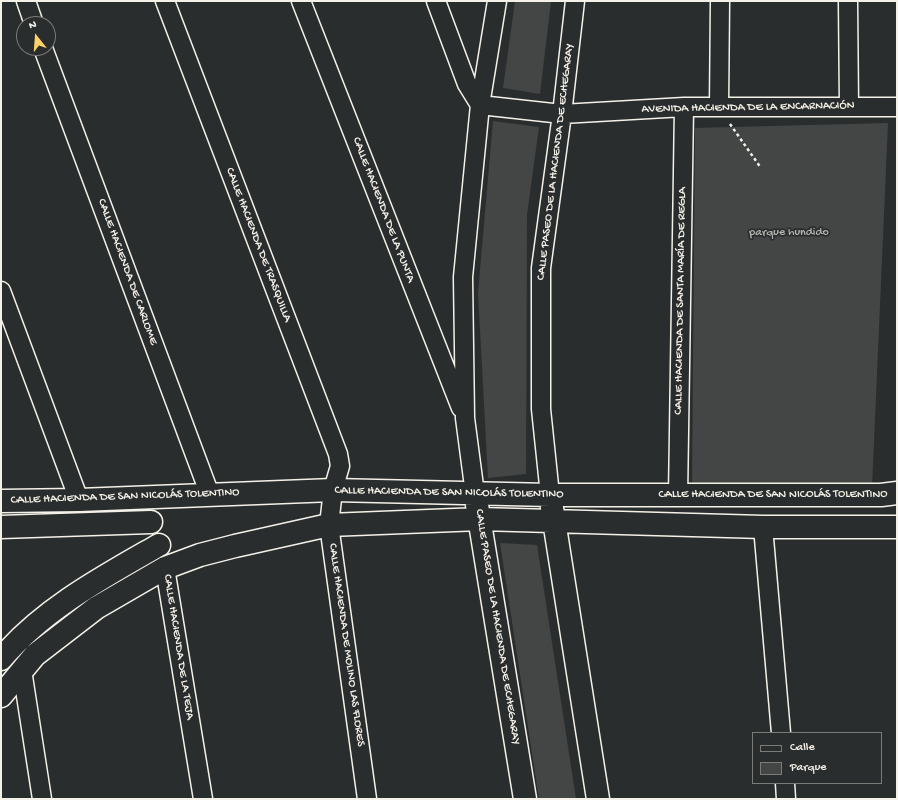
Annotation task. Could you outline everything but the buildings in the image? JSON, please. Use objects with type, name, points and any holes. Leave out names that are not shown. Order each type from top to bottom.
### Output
[{"type":"main road","name":"CALLE HACIENDA DE SAN NICOLÁS TOLENTINO","points":[[1,501],[143,498],[333,490],[475,494],[678,496],[889,494]]},
{"type":"main road","name":"CALLE PASEO DE LA HACIENDA DE ECHEGARAY","points":[[475,494],[525,799]]},
{"type":"main road","points":[[1,696],[36,655],[96,608],[165,568],[200,555],[235,546],[329,525],[480,519],[763,527],[890,527],[889,494]]},
{"type":"main road","name":"CALLE PASEO DE LA HACIENDA DE ECHEGARAY","points":[[550,495],[598,799]]},
{"type":"main road","name":"CALLE HACIENDA DE LA TEJA","points":[[143,498],[165,568]]},
{"type":"main road","points":[[1,527],[151,522]]},
{"type":"main road","points":[[1,659],[38,623],[89,585],[159,545]]},
{"type":"street","points":[[26,1],[31,16]]},
{"type":"street","name":"CALLE HACIENDA DE TRASQUILLA","points":[[165,1],[338,454],[340,466],[333,490]]},
{"type":"street","name":"CALLE HACIENDA DE LA PUNTA","points":[[301,1],[465,418]]},
{"type":"street","points":[[436,1],[467,84],[480,105]]},
{"type":"street","name":"CALLE PASEO DE LA HACIENDA DE ECHEGARAY","points":[[475,494],[465,418],[463,277],[480,105],[497,1]]},
{"type":"street","name":"CALLE PASEO DE LA HACIENDA DE ECHEGARAY","points":[[550,495],[541,409],[541,268],[562,114],[574,1]]},
{"type":"street","points":[[718,107],[720,1]]},
{"type":"street","points":[[848,1],[849,107]]},
{"type":"street","name":"CALLE HACIENDA DE CARLOME","points":[[46,56],[210,495]]},
{"type":"street","name":"AVENIDA HACIENDA DE LA ENCARNACIÓN","points":[[480,105],[562,114],[684,107],[897,107]]},
{"type":"street","name":"CALLE HACIENDA DE SANTA MARÍA DE REGLA","points":[[678,496],[684,107]]},
{"type":"street","points":[[1,291],[79,500]]},
{"type":"street","name":"CALLE HACIENDA DE MOLINO LAS FLORES","points":[[333,490],[329,525],[367,799]]},
{"type":"street","points":[[763,527],[781,732]]},
{"type":"street","name":"CALLE HACIENDA DE LA TEJA","points":[[165,568],[203,799]]},
{"type":"street","points":[[22,670],[42,799]]},
{"type":"street","points":[[785,784],[786,799]]},
{"type":"path","points":[[718,107],[761,168]]},
{"type":"green space","points":[[515,1],[551,1],[540,94],[503,88]]},
{"type":"green space","points":[[493,121],[539,127],[527,215],[526,474],[488,478],[478,293]]},
{"type":"green space","name":"parque hundido","points":[[888,123],[872,487],[692,487],[695,128]]},
{"type":"green space","points":[[500,543],[537,545],[576,799],[539,799]]}]
